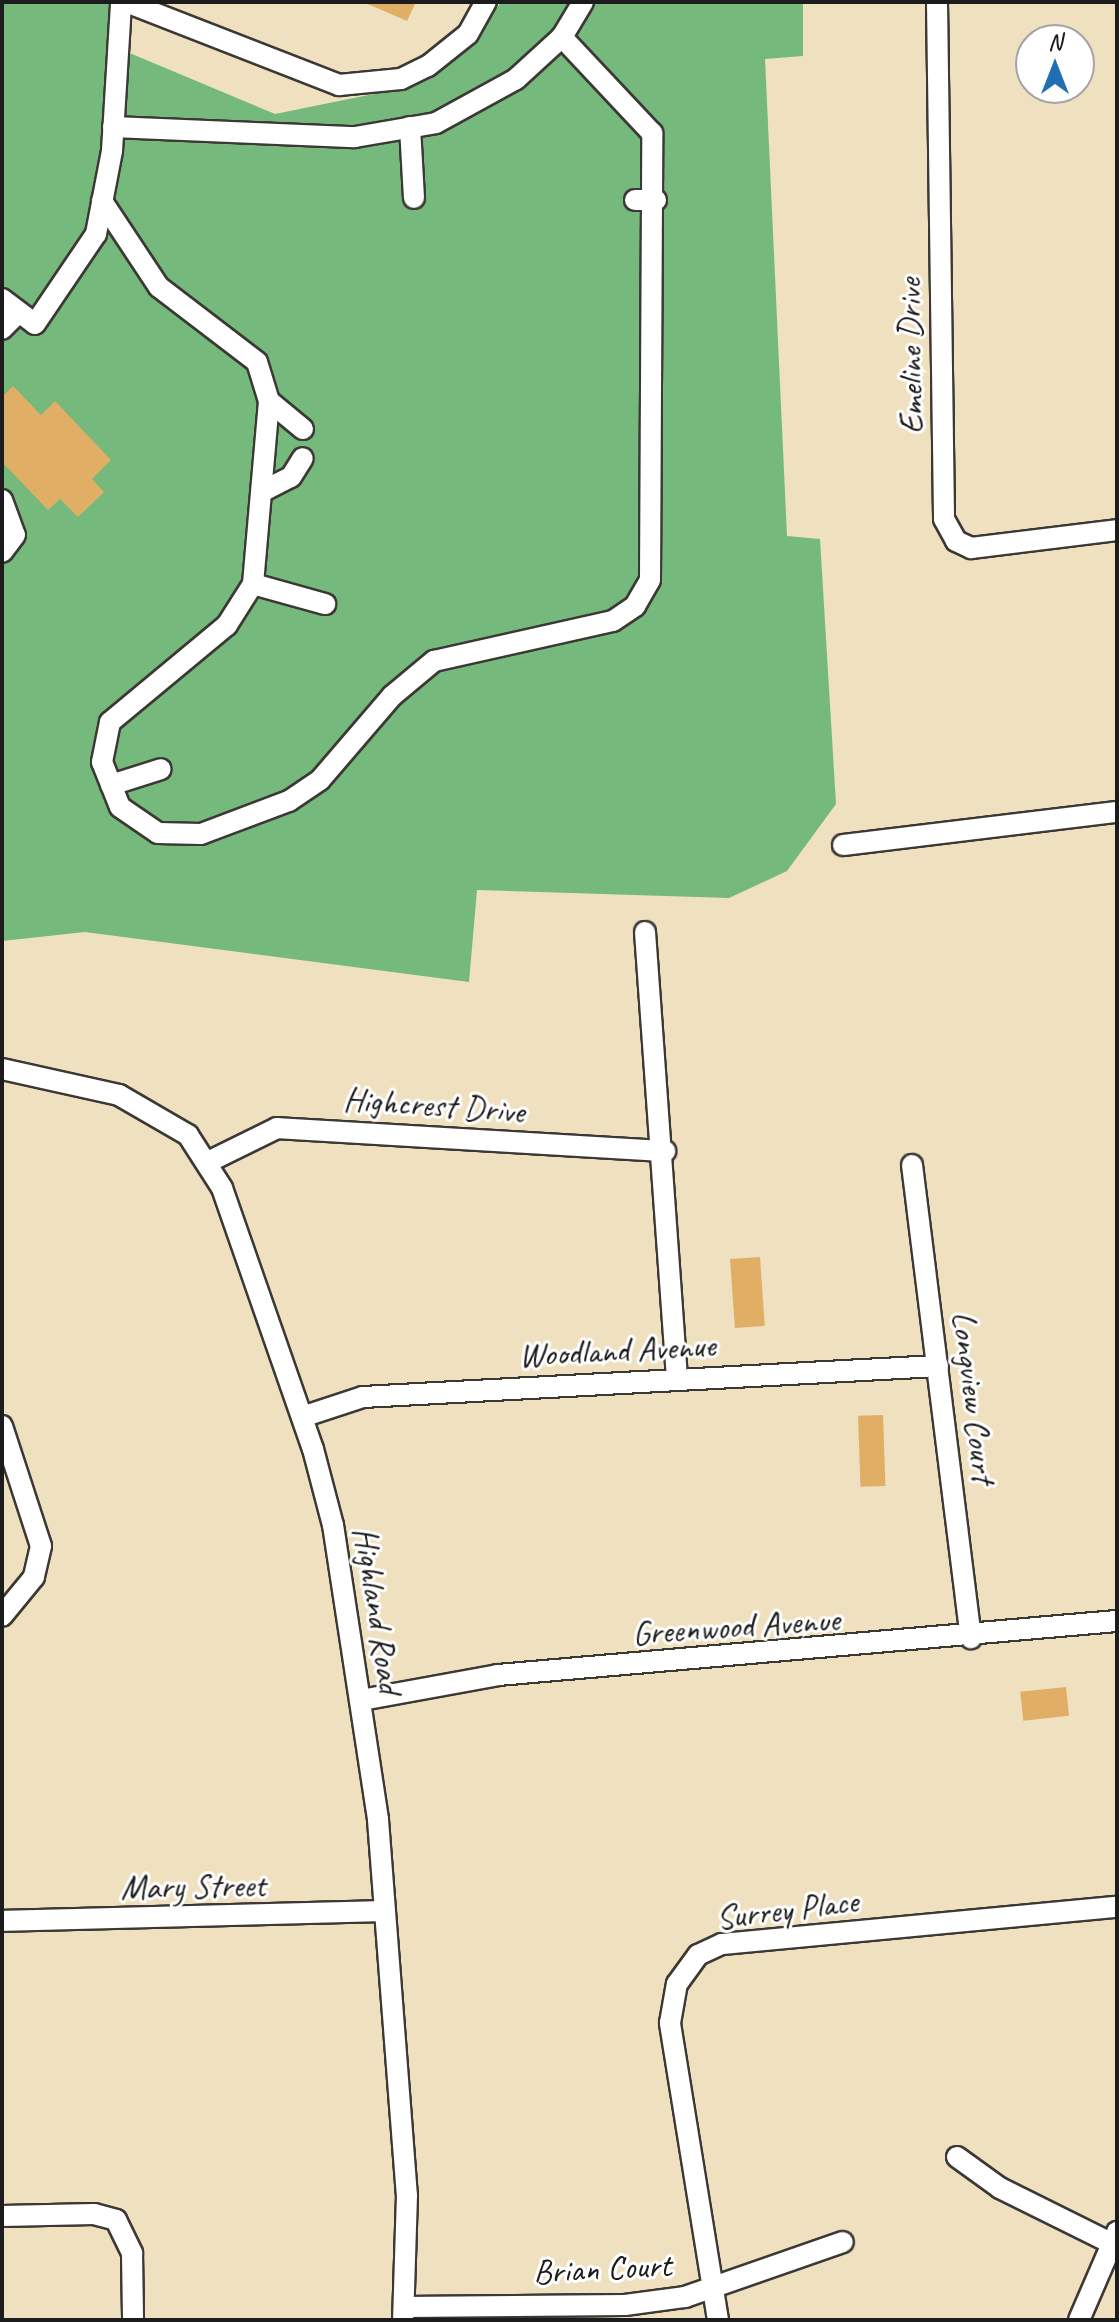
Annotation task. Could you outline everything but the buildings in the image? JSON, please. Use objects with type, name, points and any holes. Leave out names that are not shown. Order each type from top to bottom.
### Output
[{"type":"street","points":[[2,299],[35,324],[67,285],[96,234],[113,127],[123,2],[339,85],[401,79],[428,66],[468,34],[486,2]]},
{"type":"street","points":[[113,127],[355,137],[436,123],[516,79],[562,37],[583,2]]},
{"type":"street","name":"Emeline Drive","points":[[937,2],[944,519],[956,541],[971,548],[1117,530]]},
{"type":"street","points":[[102,201],[159,287],[257,362],[269,401],[265,490],[253,584],[227,625],[110,722],[102,762],[120,807],[158,833],[201,834],[289,801],[320,780],[392,696],[434,661],[613,621],[635,606],[652,557],[656,200],[652,133],[562,37]]},
{"type":"street","points":[[410,127],[414,198]]},
{"type":"street","points":[[635,200],[656,200]]},
{"type":"street","points":[[2,329],[19,312]]},
{"type":"street","points":[[269,401],[303,429]]},
{"type":"street","points":[[265,490],[291,477],[303,458]]},
{"type":"street","points":[[2,500],[15,535],[2,552]]},
{"type":"street","points":[[253,584],[325,604]]},
{"type":"street","points":[[111,785],[161,769]]},
{"type":"street","points":[[843,845],[1117,812]]},
{"type":"street","points":[[645,932],[665,1151],[677,1380]]},
{"type":"street","name":"Highland Road","points":[[2,1069],[143,1104],[188,1135],[208,1162],[302,1417],[333,1525],[361,1700],[385,1911],[407,2195],[404,2314]]},
{"type":"street","name":"Highcrest Drive","points":[[208,1162],[277,1128],[665,1151]]},
{"type":"street","name":"Longview Court","points":[[912,1165],[971,1638]]},
{"type":"street","name":"Woodland Avenue","points":[[302,1417],[363,1397],[938,1366]]},
{"type":"street","points":[[2,1426],[41,1546],[34,1577],[2,1616]]},
{"type":"street","name":"Greenwood Avenue","points":[[361,1700],[498,1675],[971,1638],[1117,1621]]},
{"type":"street","name":"Surrey Place","points":[[718,2320],[670,2023],[677,1984],[698,1955],[722,1944],[1117,1907]]},
{"type":"street","name":"Mary Street","points":[[2,1921],[385,1911]]},
{"type":"street","points":[[957,2157],[1012,2195],[1114,2237],[1079,2320]]},
{"type":"street","points":[[2,2216],[94,2214],[116,2220],[132,2253],[133,2320]]},
{"type":"street","name":"Brian Court","points":[[404,2314],[625,2305],[712,2287],[843,2242]]},
{"type":"green space","points":[[2,2],[113,2],[120,49],[275,114],[413,86],[471,43],[501,2],[803,2],[803,56],[765,59],[787,536],[820,539],[836,804],[787,871],[729,898],[477,890],[469,982],[85,932],[2,941]]}]
